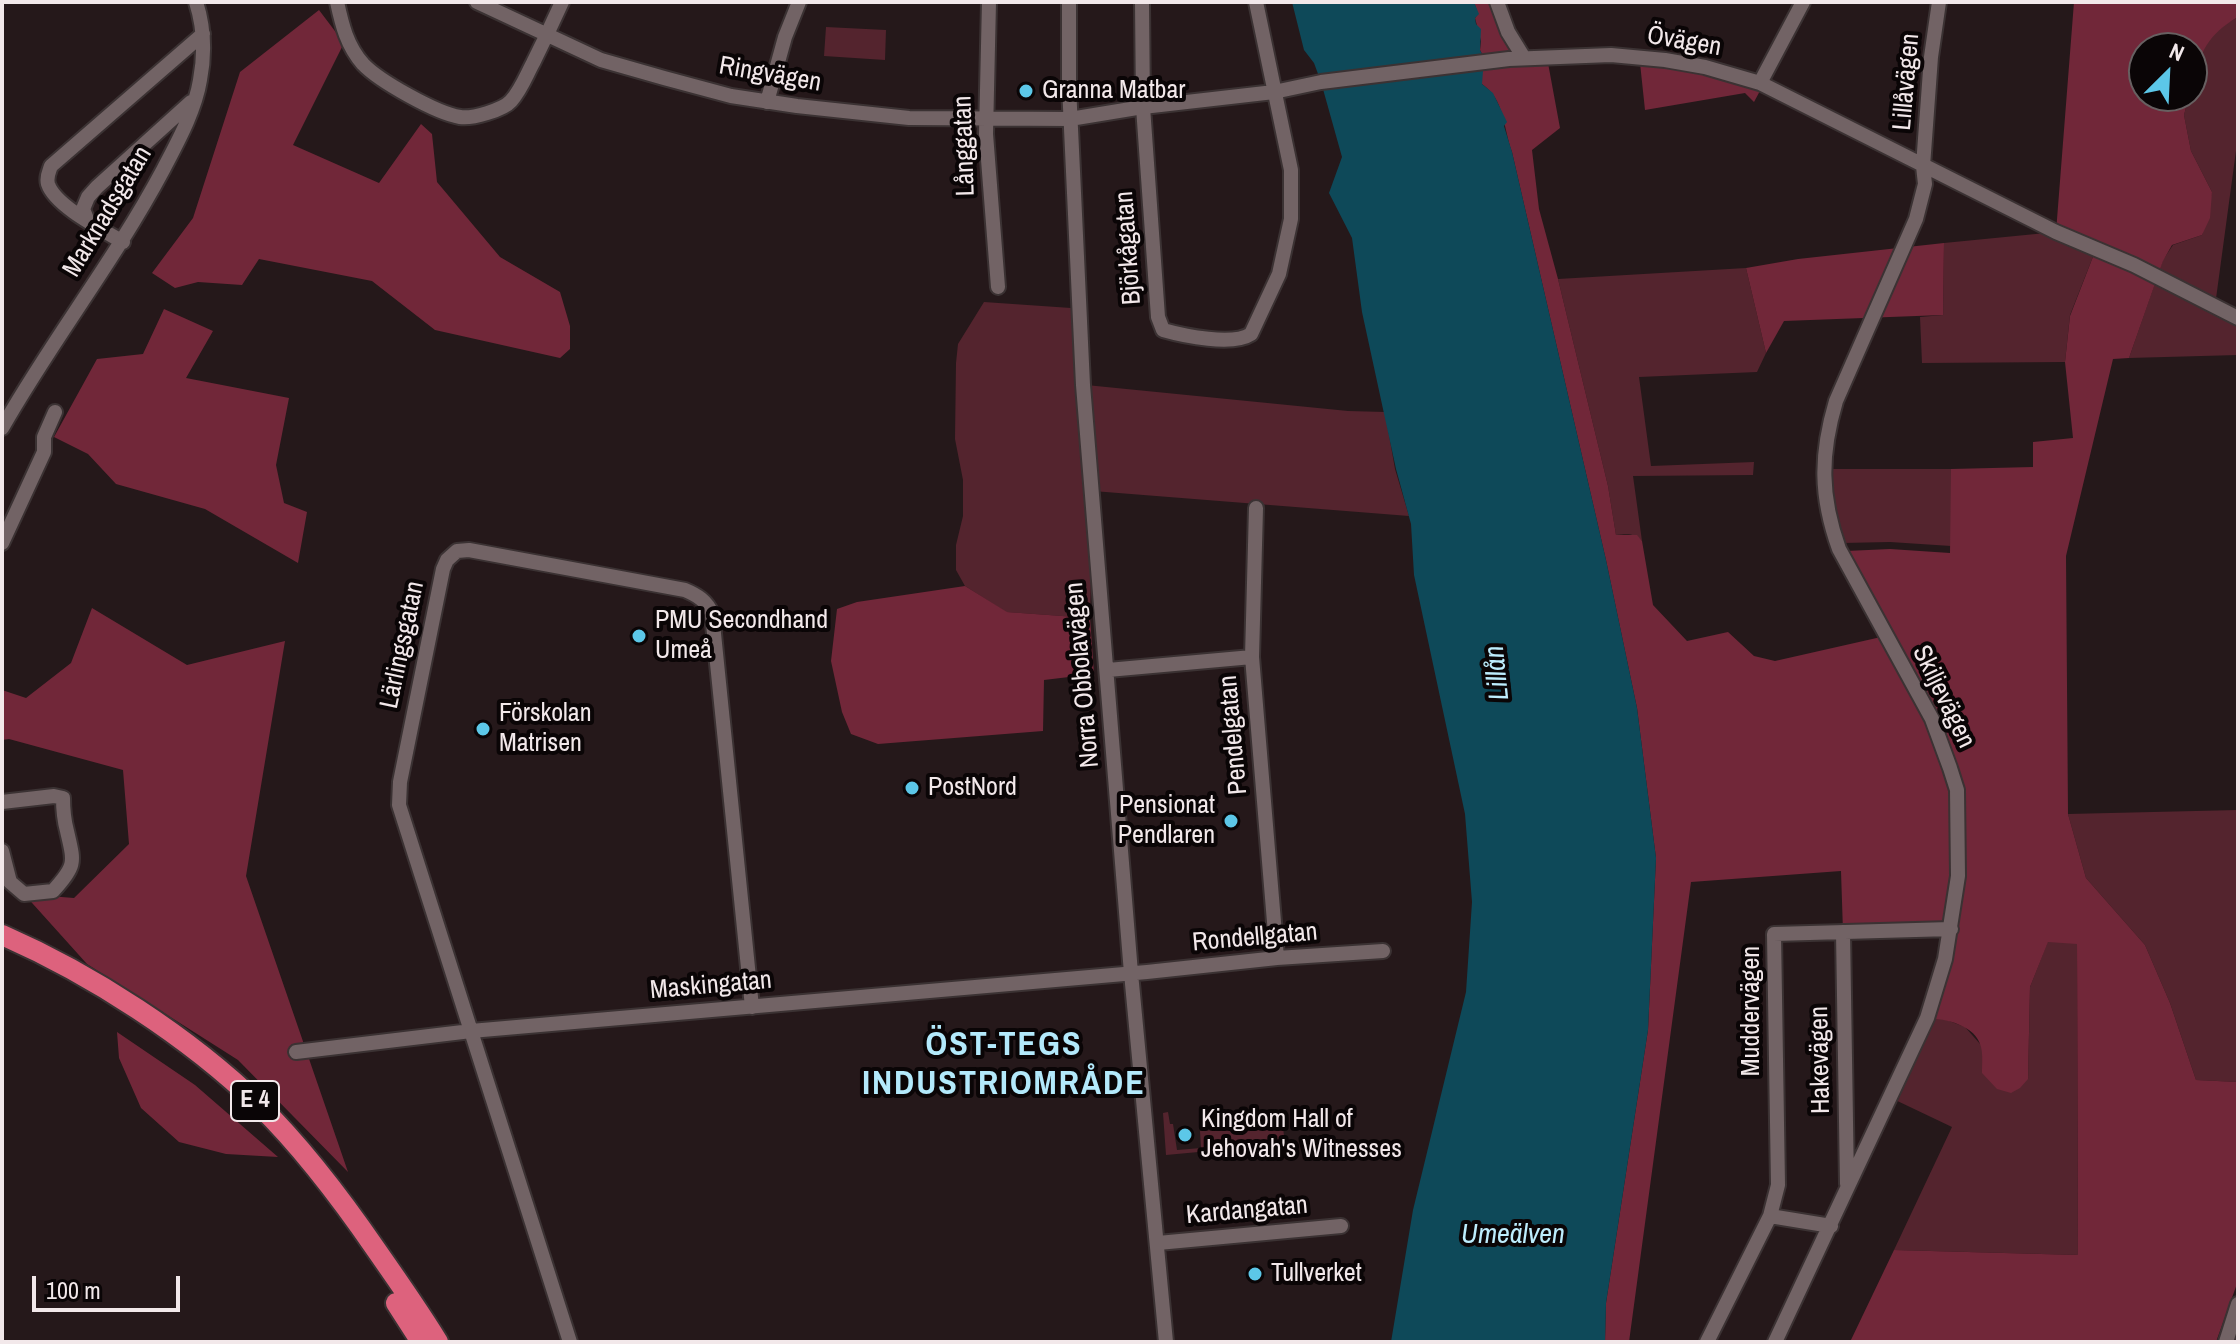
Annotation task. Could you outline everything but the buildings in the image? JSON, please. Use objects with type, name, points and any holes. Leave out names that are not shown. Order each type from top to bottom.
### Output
[{"type":"highway","name":"E 4","points":[[2,935],[71,970],[144,1013],[258,1104],[328,1183],[438,1342]]},
{"type":"highway","name":"E 4","points":[[2,947],[71,982],[146,1029],[253,1117],[306,1175],[342,1222],[421,1342]]},
{"type":"street","name":"Marknadsgatan","points":[[2,428],[123,242],[168,160],[200,82],[203,34],[196,2]]},
{"type":"street","points":[[337,2],[349,46],[364,65],[393,86],[441,111],[462,118],[485,114],[510,103],[521,87],[562,2]]},
{"type":"street","name":"Ringvägen","points":[[477,2],[601,60],[731,96],[909,118],[1070,119]]},
{"type":"street","points":[[767,102],[785,37],[799,2]]},
{"type":"street","name":"Långgatan","points":[[989,2],[986,118],[998,287]]},
{"type":"street","name":"Norra Obbolavägen","points":[[1069,2],[1070,119],[1083,385],[1131,973],[1166,1342]]},
{"type":"street","points":[[1142,2],[1143,107]]},
{"type":"street","points":[[1256,2],[1274,92]]},
{"type":"street","points":[[1497,2],[1516,58]]},
{"type":"street","points":[[1760,83],[1803,2]]},
{"type":"street","name":"Lillåvägen","points":[[1923,166],[1931,57],[1939,2]]},
{"type":"street","points":[[123,242],[60,201],[51,190],[47,177],[51,166],[203,34]]},
{"type":"street","name":"Övägen","points":[[1070,119],[1274,92],[1321,82],[1516,58],[1611,55],[1705,67],[1760,83],[2056,232],[2134,265],[2238,318]]},
{"type":"street","name":"Björkågatan","points":[[1143,107],[1158,317],[1163,330],[1236,341],[1251,334],[1279,274],[1291,219],[1291,170],[1274,92]]},
{"type":"street","points":[[87,219],[83,209],[97,187],[194,99]]},
{"type":"street","name":"Skiljevägen","points":[[1775,1342],[1927,1018],[1945,959],[1958,876],[1957,790],[1954,779],[1932,719],[1839,549],[1830,524],[1823,471],[1828,427],[1836,401],[1916,219],[1925,184],[1923,166]]},
{"type":"street","points":[[2,543],[44,452],[44,437],[55,412]]},
{"type":"street","name":"Pendelgatan","points":[[1256,508],[1252,657],[1277,958]]},
{"type":"street","name":"Lärlingsgatan","points":[[570,1342],[399,805],[400,782],[443,569],[457,551],[469,550],[685,590],[695,594],[709,607],[752,1007]]},
{"type":"street","points":[[1108,670],[1252,657]]},
{"type":"street","points":[[2,802],[54,796],[63,798],[64,821],[74,854],[71,868],[53,891],[24,894],[10,882],[2,851]]},
{"type":"street","name":"Muddervägen","points":[[1707,1342],[1770,1216],[1778,1185],[1774,934],[1951,929]]},
{"type":"street","name":"Hakevägen","points":[[1843,932],[1847,1188]]},
{"type":"street","name":"Rondellgatan","points":[[1131,973],[1383,951]]},
{"type":"street","name":"Maskingatan","points":[[296,1052],[471,1031],[1131,973]]},
{"type":"street","points":[[1770,1216],[1831,1226]]},
{"type":"street","name":"Kardangatan","points":[[1158,1243],[1341,1226]]},
{"type":"street","points":[[2226,1342],[2238,1304]]},
{"type":"shaded area","points":[[1474,2],[1497,2],[1524,58],[1484,58],[1480,50],[1475,18],[1478,14]]},
{"type":"shaded area","points":[[2074,2],[2238,2],[2238,17],[2219,30],[2208,43],[2208,32],[2128,32],[2128,112],[2185,112],[2191,151],[2212,192],[2210,218],[2202,235],[2172,245],[2163,261],[2129,358],[2113,359],[2066,556],[2068,814],[2086,878],[2145,945],[2170,1003],[2196,1080],[2238,1082],[2238,1281],[2216,1342],[1850,1342],[1894,1250],[2078,1255],[2077,944],[2048,942],[2030,987],[2028,1079],[2011,1093],[1997,1089],[1982,1073],[1981,1047],[1973,1033],[1951,1022],[1927,1018],[1951,929],[1843,932],[1841,871],[1691,882],[1629,1342],[1605,1342],[1606,1303],[1648,1030],[1656,858],[1637,708],[1606,560],[1512,152],[1499,106],[1490,90],[1482,84],[1481,73],[1484,67],[1548,63],[1560,128],[1532,150],[1539,209],[1608,486],[1616,535],[1637,535],[1642,541],[1653,605],[1687,641],[1728,632],[1754,656],[1775,661],[1881,637],[1846,551],[1890,549],[1950,553],[1951,469],[2033,467],[2033,442],[2073,438],[2065,362],[2070,316],[2096,249],[2056,232]]},
{"type":"shaded area","points":[[319,10],[344,43],[293,145],[379,183],[421,124],[432,134],[437,182],[500,257],[560,292],[570,326],[570,349],[560,358],[435,330],[372,281],[259,259],[242,285],[198,282],[175,288],[152,273],[193,218],[240,72]]},
{"type":"shaded area","points":[[2238,17],[2238,136],[2215,306],[2238,318],[2238,355],[2129,358],[2163,260],[2173,245],[2202,235],[2212,192],[2191,151],[2184,115],[2185,112],[2208,112],[2208,40]]},
{"type":"shaded area","points":[[826,27],[886,30],[885,60],[824,56]]},
{"type":"shaded area","points":[[1640,63],[1705,73],[1761,89],[1754,102],[1745,93],[1645,110]]},
{"type":"shaded area","points":[[2056,232],[2096,249],[2070,315],[2065,362],[1922,363],[1920,317],[1943,315],[1944,243]]},
{"type":"shaded area","points":[[1944,243],[1943,315],[1784,321],[1766,353],[1746,268],[1798,259]]},
{"type":"shaded area","points":[[1746,268],[1766,353],[1757,372],[1639,377],[1651,466],[1754,462],[1753,475],[1633,476],[1642,541],[1630,535],[1616,535],[1608,486],[1558,279]]},
{"type":"shaded area","points":[[984,302],[1071,308],[1076,384],[1385,412],[1395,469],[1409,516],[1093,491],[1090,618],[1006,612],[965,586],[956,570],[956,545],[963,516],[963,480],[955,439],[956,363],[958,344]]},
{"type":"shaded area","points":[[164,309],[213,331],[186,378],[289,398],[276,465],[284,503],[307,512],[298,563],[205,509],[116,484],[88,454],[54,437],[97,359],[143,354]]},
{"type":"shaded area","points":[[1828,469],[1951,469],[1951,546],[1842,543],[1835,523]]},
{"type":"shaded area","points":[[965,586],[1007,612],[1090,618],[1094,674],[1044,680],[1043,731],[878,744],[851,734],[842,712],[831,661],[837,609],[857,602]]},
{"type":"shaded area","points":[[92,608],[187,665],[285,641],[246,876],[348,1172],[238,1060],[87,964],[24,894],[74,898],[129,844],[123,770],[9,739],[2,740],[2,690],[26,698],[71,663]]},
{"type":"shaded area","points":[[2238,810],[2238,1082],[2196,1080],[2170,1003],[2145,945],[2086,878],[2068,814]]},
{"type":"shaded area","points":[[2048,941],[2077,943],[2078,1255],[1894,1250],[1952,1127],[1889,1097],[1927,1018],[1944,1019],[1965,1027],[1981,1045],[2028,1079],[2030,987]]},
{"type":"shaded area","points":[[117,1032],[195,1085],[278,1157],[226,1154],[179,1142],[141,1108],[119,1058]]},
{"type":"shaded area","points":[[1168,1112],[1177,1150],[1201,1148],[1200,1131],[1238,1128],[1240,1123],[1282,1119],[1285,1144],[1166,1155],[1163,1113]]},
{"type":"water","name":"Umeälven","points":[[1292,2],[1474,2],[1479,14],[1475,18],[1481,29],[1480,50],[1484,58],[1482,84],[1493,93],[1507,122],[1504,126],[1606,560],[1637,708],[1656,858],[1648,1030],[1606,1303],[1605,1342],[1391,1342],[1413,1210],[1466,992],[1472,902],[1465,814],[1414,575],[1411,524],[1362,312],[1352,238],[1329,193],[1342,157],[1321,82],[1314,63],[1304,50]]},
{"type":"place","name":"Granna Matbar","points":[[1026,91]]},
{"type":"place","name":"PMU Secondhand Umeå","points":[[639,636]]},
{"type":"place","name":"Förskolan Matrisen","points":[[483,729]]},
{"type":"place","name":"PostNord","points":[[912,788]]},
{"type":"place","name":"Pensionat Pendlaren","points":[[1231,821]]},
{"type":"place","name":"Kingdom Hall of Jehovah's Witnesses","points":[[1185,1135]]},
{"type":"place","name":"Tullverket","points":[[1255,1274]]},
{"type":"district","name":"ÖST-TEGS INDUSTRIOMRÅDE","points":[[1004,1066]]},
{"type":"water label","name":"Lillån","points":[[1498,673]]}]
